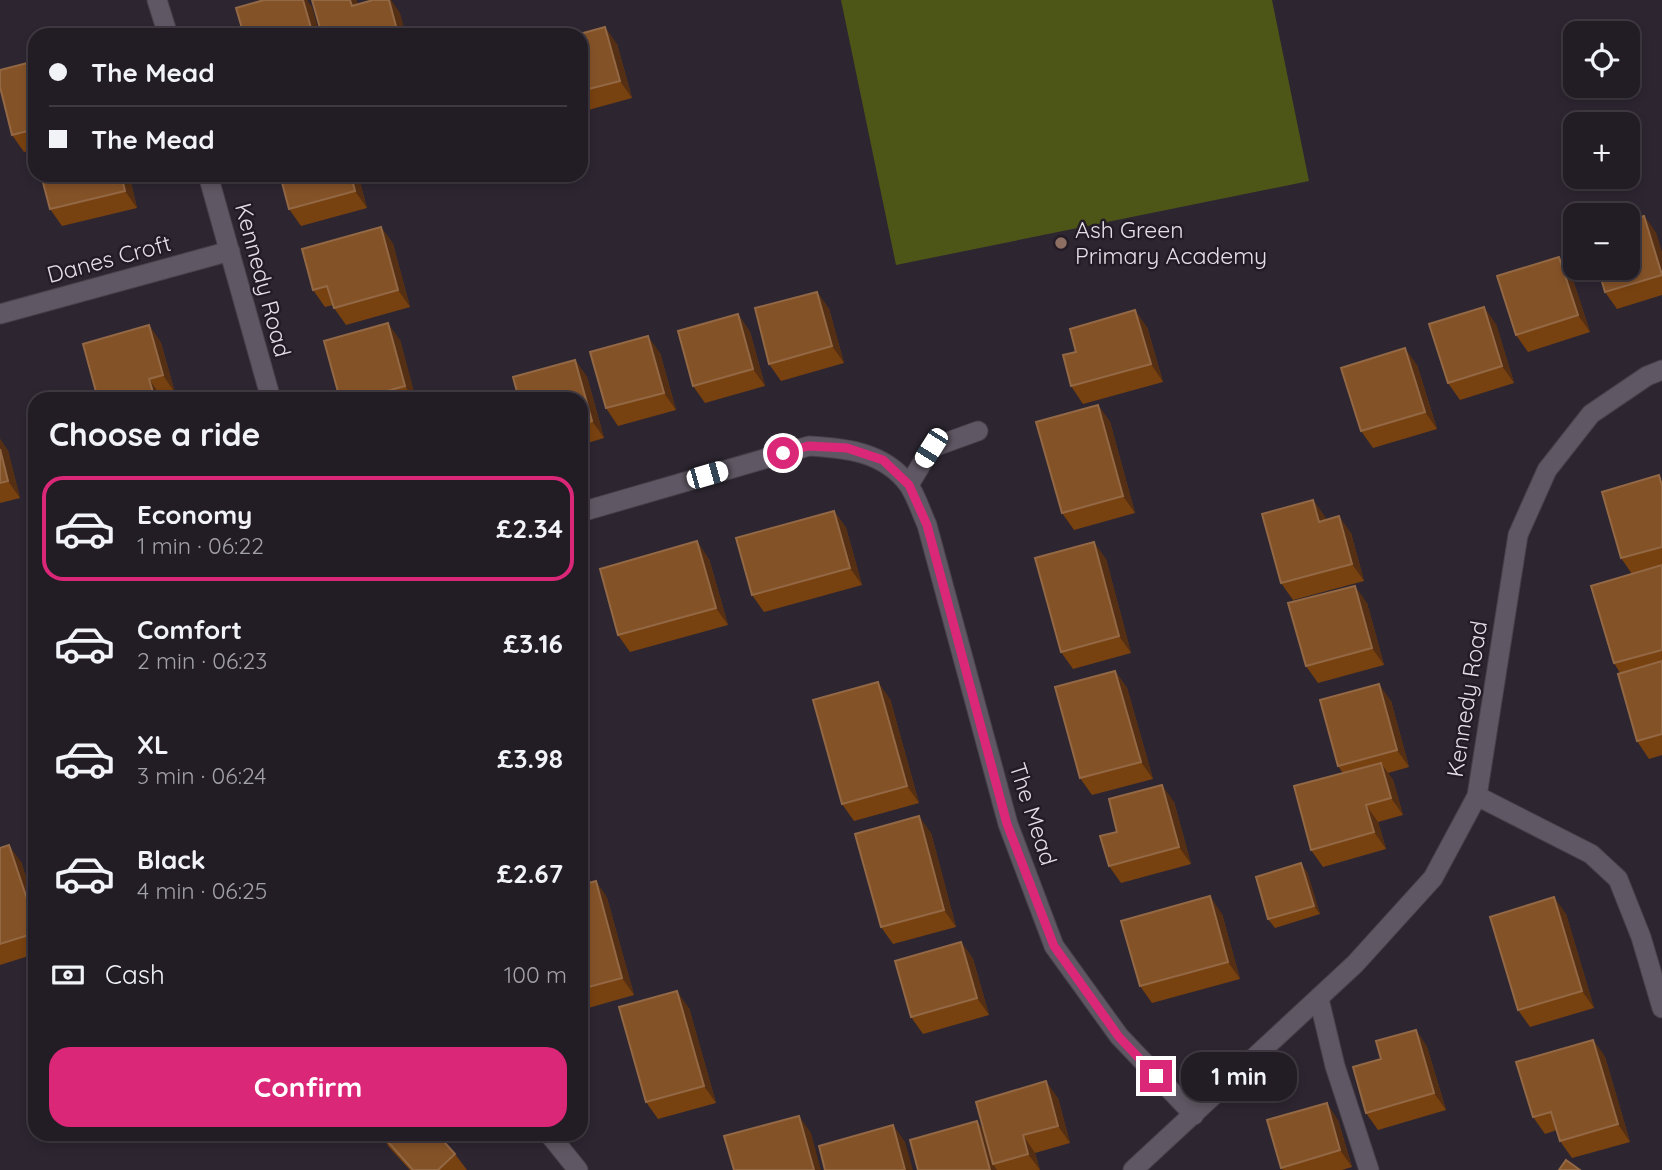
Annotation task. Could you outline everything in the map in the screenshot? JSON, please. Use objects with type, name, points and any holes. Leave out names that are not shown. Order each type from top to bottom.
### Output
[{"type":"street","points":[[157,0],[165,28]]},
{"type":"street","name":"Kennedy Road","points":[[210,182],[269,392]]},
{"type":"street","name":"Danes Croft","points":[[0,314],[230,251]]},
{"type":"street","name":"Kennedy Road","points":[[1133,1170],[1355,964],[1433,878],[1477,796],[1518,535],[1547,470],[1591,414],[1647,376],[1662,370]]},
{"type":"street","points":[[909,485],[931,448],[978,432]]},
{"type":"street","name":"The Mead","points":[[588,510],[808,446],[847,448],[883,460],[909,485],[927,525],[1007,824],[1054,946],[1119,1037],[1194,1115]]},
{"type":"street","points":[[1477,796],[1591,854],[1618,879],[1641,937],[1662,1007]]},
{"type":"street","points":[[1318,999],[1335,1066],[1369,1170]]},
{"type":"street","points":[[555,1141],[578,1170]]},
{"type":"green space","points":[[841,0],[1272,0],[1309,181],[896,265]]},
{"type":"building","points":[[264,0],[303,0],[311,28],[242,28],[236,8]]},
{"type":"building","points":[[312,0],[350,0],[352,6],[373,0],[389,0],[396,28],[320,28]]},
{"type":"building","points":[[605,27],[620,81],[588,89],[588,32]]},
{"type":"building","points":[[28,63],[28,131],[12,135],[0,87],[0,70]]},
{"type":"building","points":[[43,182],[123,182],[125,191],[50,209]]},
{"type":"building","points":[[282,182],[353,182],[355,191],[289,209]]},
{"type":"building","points":[[1644,216],[1662,275],[1605,292],[1602,280],[1640,280],[1640,217]]},
{"type":"building","points":[[381,227],[398,290],[334,308],[327,286],[313,290],[302,249]]},
{"type":"building","points":[[1559,257],[1563,280],[1567,280],[1578,315],[1516,335],[1497,276]]},
{"type":"building","points":[[817,292],[832,346],[769,364],[755,308]]},
{"type":"building","points":[[1484,307],[1502,366],[1448,383],[1429,324]]},
{"type":"building","points":[[1135,310],[1151,364],[1071,386],[1063,355],[1076,352],[1070,329]]},
{"type":"building","points":[[738,314],[753,369],[693,386],[678,331]]},
{"type":"building","points":[[388,323],[405,386],[383,392],[338,392],[324,341]]},
{"type":"building","points":[[149,325],[163,375],[149,379],[153,392],[96,392],[83,344]]},
{"type":"building","points":[[648,336],[664,393],[606,408],[590,352]]},
{"type":"building","points":[[1405,348],[1425,412],[1361,431],[1341,368]]},
{"type":"building","points":[[575,360],[584,392],[517,392],[513,377]]},
{"type":"building","points":[[1098,405],[1123,496],[1062,513],[1036,422]]},
{"type":"building","points":[[588,407],[592,421],[588,422]]},
{"type":"building","points":[[0,449],[8,481],[0,483]]},
{"type":"building","points":[[1659,475],[1662,486],[1662,547],[1621,558],[1602,492]]},
{"type":"building","points":[[1313,500],[1319,522],[1339,516],[1352,564],[1281,583],[1262,514]]},
{"type":"building","points":[[834,511],[850,568],[752,595],[736,538]]},
{"type":"building","points":[[697,541],[716,608],[618,635],[600,569]]},
{"type":"building","points":[[1094,542],[1119,636],[1061,652],[1035,558]]},
{"type":"building","points":[[1662,565],[1662,650],[1614,663],[1591,586]]},
{"type":"building","points":[[1355,586],[1372,648],[1306,666],[1288,603]]},
{"type":"building","points":[[1662,661],[1662,734],[1637,741],[1618,674]]},
{"type":"building","points":[[1115,671],[1141,762],[1080,778],[1055,687]]},
{"type":"building","points":[[878,682],[907,786],[842,804],[813,700]]},
{"type":"building","points":[[1379,684],[1397,750],[1338,766],[1320,700]]},
{"type":"building","points":[[1381,763],[1391,798],[1366,805],[1374,832],[1311,850],[1294,786]]},
{"type":"building","points":[[1162,785],[1179,847],[1109,866],[1100,836],[1117,832],[1109,799]]},
{"type":"building","points":[[919,816],[944,910],[881,927],[855,834]]},
{"type":"building","points":[[9,845],[28,902],[28,935],[0,944],[0,848]]},
{"type":"building","points":[[1301,863],[1314,906],[1268,919],[1256,877]]},
{"type":"building","points":[[596,881],[622,978],[588,987],[588,883]]},
{"type":"building","points":[[1210,896],[1228,962],[1140,986],[1121,921]]},
{"type":"building","points":[[1554,897],[1582,991],[1518,1010],[1490,917]]},
{"type":"building","points":[[961,942],[977,998],[911,1017],[895,961]]},
{"type":"building","points":[[677,991],[704,1086],[646,1102],[619,1007]]},
{"type":"building","points":[[1416,1030],[1434,1093],[1366,1113],[1353,1067],[1381,1059],[1376,1041]]},
{"type":"building","points":[[1593,1040],[1618,1124],[1560,1141],[1551,1112],[1533,1117],[1516,1062]]},
{"type":"building","points":[[1046,1081],[1058,1126],[1023,1135],[1028,1154],[993,1164],[976,1102]]},
{"type":"building","points":[[1327,1103],[1340,1150],[1281,1168],[1267,1120]]},
{"type":"building","points":[[799,1116],[814,1170],[734,1170],[724,1136]]},
{"type":"building","points":[[977,1121],[990,1170],[918,1170],[910,1140]]},
{"type":"building","points":[[893,1125],[905,1170],[825,1170],[819,1146]]},
{"type":"building","points":[[387,1141],[443,1141],[455,1154],[438,1170],[413,1170]]},
{"type":"building","points":[[1566,1160],[1580,1170],[1559,1170]]},
{"type":"place","name":"Ash Green Primary Academy","points":[[1061,243]]},
{"type":"route","points":[[783,453],[808,446],[847,448],[883,460],[909,485],[927,525],[1007,824],[1054,946],[1119,1037],[1156,1076]]}]
